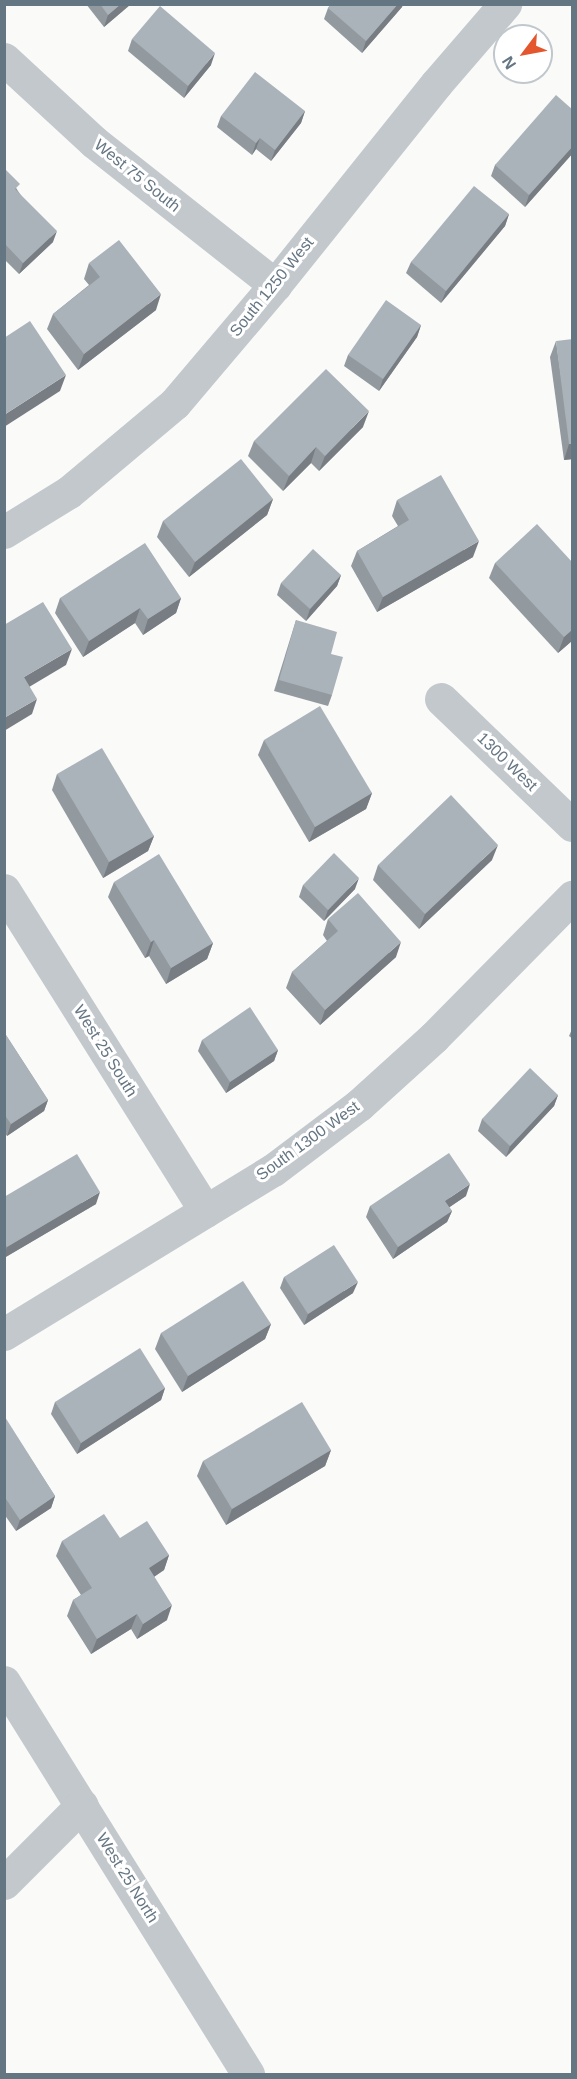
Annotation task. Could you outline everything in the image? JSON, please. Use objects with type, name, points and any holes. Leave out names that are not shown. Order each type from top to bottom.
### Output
[{"type":"street","name":"South 1250 West","points":[[4,532],[69,492],[176,403],[275,285],[436,84],[505,4]]},
{"type":"street","name":"West 75 South","points":[[4,59],[94,142],[275,285]]},
{"type":"street","name":"1300 West","points":[[441,699],[573,825]]},
{"type":"street","name":"West 25 South","points":[[4,890],[205,1211]]},
{"type":"street","name":"South 1300 West","points":[[4,1334],[273,1170],[359,1105],[434,1037],[573,897]]},
{"type":"street","name":"West 25 North","points":[[4,1682],[248,2074]]},
{"type":"street","points":[[4,1883],[82,1805]]},
{"type":"building","points":[[100,4],[121,4],[108,15]]},
{"type":"building","points":[[331,4],[398,4],[366,41],[328,8]]},
{"type":"building","points":[[160,6],[215,53],[188,86],[132,39]]},
{"type":"building","points":[[255,72],[305,111],[275,150],[260,138],[256,143],[221,116]]},
{"type":"building","points":[[556,95],[573,110],[573,146],[529,195],[495,165]]},
{"type":"building","points":[[4,168],[20,184],[15,189],[57,231],[23,263],[4,243]]},
{"type":"building","points":[[474,186],[509,214],[446,291],[411,262]]},
{"type":"building","points":[[119,240],[161,294],[84,354],[53,314],[100,277],[89,263]]},
{"type":"building","points":[[386,300],[421,325],[383,379],[348,355]]},
{"type":"building","points":[[30,321],[66,375],[4,415],[4,338]]},
{"type":"building","points":[[573,339],[573,444],[569,444],[556,341]]},
{"type":"building","points":[[326,369],[369,411],[325,456],[316,447],[289,476],[254,441]]},
{"type":"building","points":[[241,459],[273,499],[195,562],[163,521]]},
{"type":"building","points":[[441,475],[479,541],[383,597],[357,551],[409,520],[397,500]]},
{"type":"building","points":[[537,524],[573,563],[573,629],[564,637],[495,563]]},
{"type":"building","points":[[145,543],[181,598],[148,619],[140,608],[89,641],[60,598]]},
{"type":"building","points":[[313,549],[341,575],[310,609],[281,583]]},
{"type":"building","points":[[43,602],[72,649],[24,677],[37,699],[4,718],[4,625]]},
{"type":"building","points":[[296,620],[337,632],[331,654],[343,657],[332,695],[279,680]]},
{"type":"building","points":[[320,706],[372,793],[315,827],[264,740]]},
{"type":"building","points":[[102,748],[154,836],[109,862],[57,774]]},
{"type":"building","points":[[451,795],[498,845],[425,914],[378,865]]},
{"type":"building","points":[[334,853],[359,878],[328,910],[303,885]]},
{"type":"building","points":[[159,854],[213,943],[171,968],[154,940],[151,942],[114,882]]},
{"type":"building","points":[[358,893],[401,942],[325,1010],[292,972],[338,931],[328,919]]},
{"type":"building","points":[[250,1007],[278,1050],[230,1082],[202,1040]]},
{"type":"building","points":[[4,1032],[48,1100],[11,1124],[4,1114]]},
{"type":"building","points":[[530,1068],[558,1095],[510,1146],[482,1119]]},
{"type":"building","points":[[449,1153],[470,1184],[445,1201],[452,1211],[398,1247],[370,1206]]},
{"type":"building","points":[[77,1154],[100,1192],[7,1247],[4,1243],[4,1197]]},
{"type":"building","points":[[334,1245],[358,1282],[308,1314],[284,1277]]},
{"type":"building","points":[[243,1281],[271,1324],[188,1376],[161,1333]]},
{"type":"building","points":[[140,1348],[165,1388],[81,1443],[55,1402]]},
{"type":"building","points":[[302,1402],[331,1450],[232,1509],[203,1461]]},
{"type":"building","points":[[5,1417],[55,1496],[20,1520],[4,1496]]},
{"type":"building","points":[[104,1514],[120,1538],[147,1521],[169,1555],[149,1568],[172,1605],[143,1624],[137,1614],[97,1639],[73,1600],[92,1588],[62,1541]]}]
